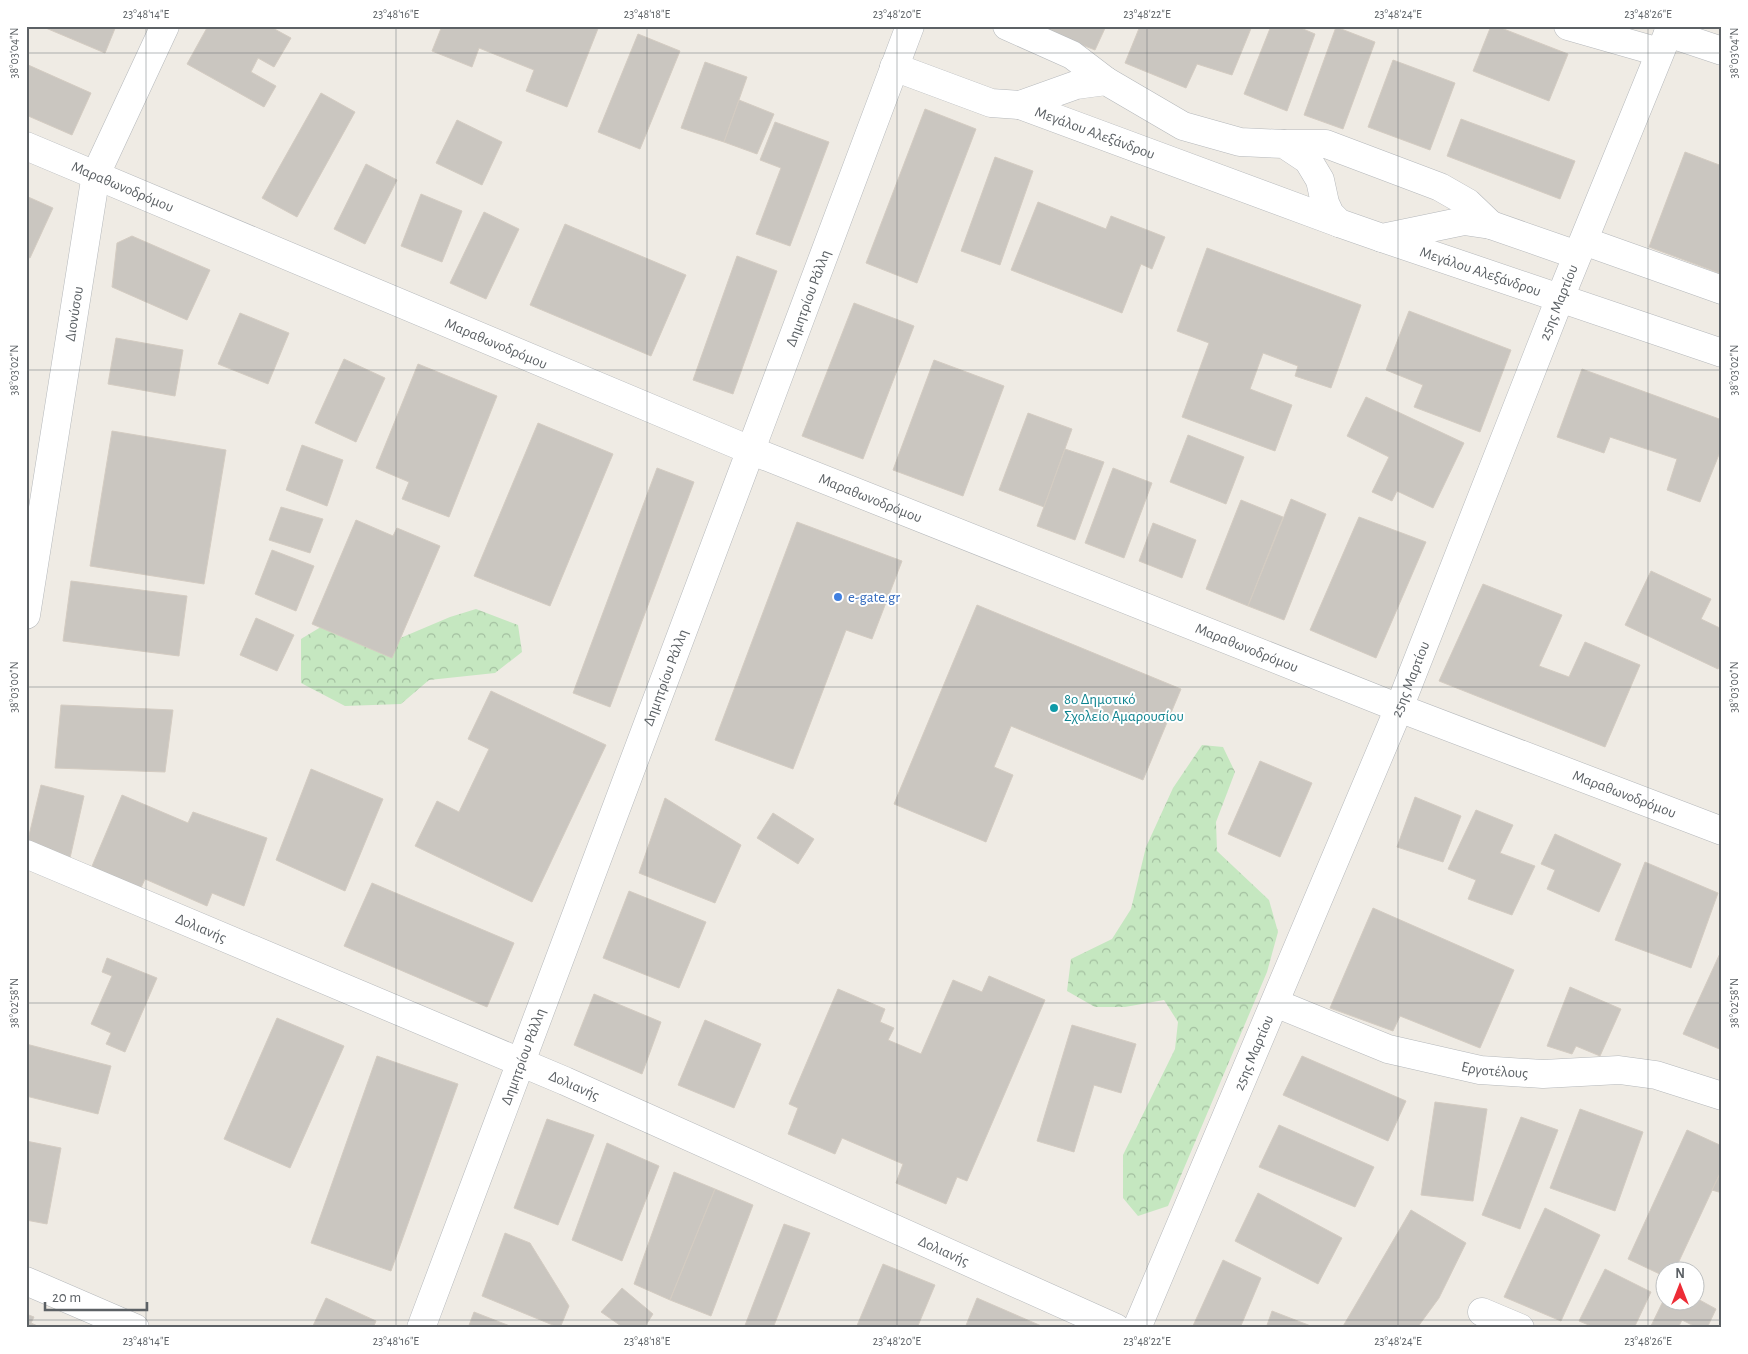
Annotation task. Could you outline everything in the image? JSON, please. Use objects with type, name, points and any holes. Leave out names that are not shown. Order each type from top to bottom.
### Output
[{"type":"street","name":"Διονύσου","points":[[26,615],[96,174],[165,26]]},
{"type":"street","name":"Μεγάλου Αλεξάνδρου","points":[[1007,26],[1072,55],[1106,82],[1183,126],[1240,142],[1326,144],[1440,188],[1468,203],[1491,224]]},
{"type":"street","points":[[1568,26],[1666,37],[1722,51]]},
{"type":"street","name":"Δημητρίου Ράλλη","points":[[420,1328],[894,67],[904,28]]},
{"type":"street","name":"25ης Μαρτίου","points":[[1137,1328],[1399,708],[1560,298],[1666,37]]},
{"type":"street","name":"Μεγάλου Αλεξάνδρου","points":[[894,67],[991,103],[1020,105],[1339,223],[1722,353]]},
{"type":"street","name":"Μεγάλου Αλεξάνδρου","points":[[1020,105],[1076,85],[1106,82]]},
{"type":"street","points":[[1284,144],[1308,160],[1320,180],[1325,203],[1330,214],[1339,223]]},
{"type":"street","name":"Μαραθωνοδρόμου","points":[[26,146],[750,450],[1399,708],[1722,831]]},
{"type":"street","name":"Μεγάλου Αλεξάνδρου","points":[[1382,238],[1464,220],[1491,224],[1722,290]]},
{"type":"street","name":"Δολιανής","points":[[26,854],[520,1062],[1116,1328]]},
{"type":"street","name":"Εργοτέλους","points":[[1275,1003],[1388,1049],[1480,1070],[1543,1074],[1619,1070],[1656,1075],[1722,1096]]},
{"type":"street","points":[[26,1281],[135,1328]]},
{"type":"street","points":[[1482,1312],[1520,1328]]},
{"type":"green space","points":[[476,609],[518,625],[522,652],[495,673],[429,680],[401,704],[345,706],[301,683],[301,639],[329,622],[391,642],[450,617]]},
{"type":"green space","points":[[1202,745],[1223,747],[1235,772],[1216,822],[1217,851],[1269,900],[1278,932],[1267,972],[1168,1206],[1138,1216],[1123,1198],[1123,1155],[1175,1049],[1178,1022],[1164,1000],[1125,1007],[1095,1007],[1067,991],[1071,959],[1112,939],[1131,909],[1146,847],[1173,788]]},
{"type":"building","points":[[41,26],[116,26],[105,53]]},
{"type":"building","points":[[208,26],[269,26],[291,38],[274,67],[258,58],[251,72],[276,86],[264,107],[187,64]]},
{"type":"building","points":[[442,26],[599,26],[567,107],[526,91],[534,70],[479,48],[472,67],[432,51]]},
{"type":"building","points":[[1046,26],[1106,26],[1095,50],[1044,30]]},
{"type":"building","points":[[1140,26],[1252,26],[1232,75],[1197,64],[1186,88],[1125,63]]},
{"type":"building","points":[[1271,26],[1296,26],[1315,34],[1287,111],[1244,94]]},
{"type":"building","points":[[1491,26],[1496,26],[1568,54],[1549,101],[1473,71]]},
{"type":"building","points":[[1336,27],[1375,42],[1343,129],[1304,115]]},
{"type":"building","points":[[638,34],[680,51],[640,149],[598,132]]},
{"type":"building","points":[[1393,60],[1455,83],[1430,150],[1368,127]]},
{"type":"building","points":[[705,62],[747,77],[724,142],[681,128]]},
{"type":"building","points":[[26,64],[91,93],[72,135],[26,115]]},
{"type":"building","points":[[321,93],[355,112],[297,217],[262,198]]},
{"type":"building","points":[[739,100],[774,114],[757,154],[724,142]]},
{"type":"building","points":[[925,109],[976,129],[917,283],[866,263]]},
{"type":"building","points":[[1461,119],[1575,161],[1560,199],[1447,156]]},
{"type":"building","points":[[457,120],[502,142],[482,185],[436,163]]},
{"type":"building","points":[[775,122],[829,142],[790,246],[756,234],[781,168],[760,160]]},
{"type":"building","points":[[1685,152],[1722,166],[1722,274],[1649,247]]},
{"type":"building","points":[[995,157],[1033,171],[1000,265],[961,251]]},
{"type":"building","points":[[366,164],[397,180],[365,244],[334,229]]},
{"type":"building","points":[[421,194],[462,211],[442,262],[401,246]]},
{"type":"building","points":[[26,196],[53,208],[30,258],[26,256]]},
{"type":"building","points":[[1038,202],[1106,229],[1111,216],[1165,237],[1152,269],[1141,264],[1122,313],[1011,270]]},
{"type":"building","points":[[484,212],[519,229],[486,299],[450,283]]},
{"type":"building","points":[[565,224],[686,275],[651,356],[530,305]]},
{"type":"building","points":[[132,236],[210,270],[187,320],[112,287],[117,243]]},
{"type":"building","points":[[1207,248],[1361,305],[1331,388],[1295,376],[1298,366],[1263,353],[1250,389],[1292,405],[1275,451],[1182,417],[1209,343],[1177,331]]},
{"type":"building","points":[[737,256],[777,271],[733,394],[693,380]]},
{"type":"building","points":[[854,303],[914,326],[863,459],[802,436]]},
{"type":"building","points":[[1409,311],[1511,350],[1480,432],[1414,407],[1423,385],[1386,370]]},
{"type":"building","points":[[240,313],[289,333],[268,384],[218,364]]},
{"type":"building","points":[[116,338],[183,350],[175,396],[108,384]]},
{"type":"building","points":[[344,359],[385,378],[356,442],[315,423]]},
{"type":"building","points":[[934,360],[1004,386],[963,496],[893,470]]},
{"type":"building","points":[[418,364],[497,396],[449,517],[402,499],[409,482],[376,468]]},
{"type":"building","points":[[1582,369],[1722,420],[1722,447],[1700,502],[1667,490],[1677,459],[1610,437],[1604,453],[1557,437]]},
{"type":"building","points":[[1366,397],[1464,443],[1433,508],[1397,491],[1392,501],[1372,492],[1389,457],[1347,436]]},
{"type":"building","points":[[1028,413],[1072,429],[1044,507],[999,490]]},
{"type":"building","points":[[538,423],[613,454],[550,606],[474,576]]},
{"type":"building","points":[[112,431],[226,450],[204,584],[90,566]]},
{"type":"building","points":[[1188,435],[1244,457],[1226,504],[1170,482]]},
{"type":"building","points":[[302,445],[343,460],[327,506],[286,490]]},
{"type":"building","points":[[1065,449],[1104,462],[1075,540],[1037,526]]},
{"type":"building","points":[[657,468],[694,482],[610,707],[573,693]]},
{"type":"building","points":[[1113,468],[1152,483],[1124,558],[1085,543]]},
{"type":"building","points":[[1291,499],[1326,514],[1284,620],[1248,606]]},
{"type":"building","points":[[1241,500],[1283,517],[1248,606],[1206,589]]},
{"type":"building","points":[[281,507],[323,519],[310,553],[269,540]]},
{"type":"building","points":[[1359,517],[1426,542],[1376,658],[1310,630]]},
{"type":"building","points":[[356,520],[393,536],[397,528],[440,546],[392,658],[312,624]]},
{"type":"building","points":[[797,522],[902,561],[872,639],[846,630],[793,769],[715,740]]},
{"type":"building","points":[[1153,523],[1196,540],[1182,578],[1139,561]]},
{"type":"building","points":[[272,550],[314,566],[296,611],[255,594]]},
{"type":"building","points":[[1651,571],[1711,599],[1701,619],[1722,629],[1722,661],[1718,669],[1625,625]]},
{"type":"building","points":[[71,581],[187,596],[179,656],[63,641]]},
{"type":"building","points":[[1483,584],[1562,615],[1539,666],[1569,677],[1585,642],[1640,665],[1605,747],[1439,681]]},
{"type":"building","name":"8ο Δημοτικό Σχολείο Αμαρουσίου","points":[[977,605],[1181,689],[1143,780],[1011,726],[994,767],[1013,775],[986,842],[894,804]]},
{"type":"building","points":[[256,618],[294,635],[277,671],[240,655]]},
{"type":"building","points":[[491,691],[606,745],[532,902],[415,846],[437,801],[459,812],[489,749],[468,739]]},
{"type":"building","points":[[61,705],[173,710],[165,772],[55,768]]},
{"type":"building","points":[[1260,761],[1312,783],[1280,857],[1228,834]]},
{"type":"building","points":[[311,769],[383,799],[345,891],[276,860]]},
{"type":"building","points":[[41,785],[84,796],[70,858],[26,848]]},
{"type":"building","points":[[122,795],[188,823],[193,812],[267,838],[244,906],[212,893],[207,906],[145,879],[140,890],[90,871]]},
{"type":"building","points":[[1415,797],[1461,816],[1443,862],[1397,847]]},
{"type":"building","points":[[665,798],[741,845],[715,903],[639,873]]},
{"type":"building","points":[[1476,810],[1513,825],[1500,853],[1535,866],[1512,915],[1468,899],[1476,880],[1448,869]]},
{"type":"building","points":[[773,813],[814,839],[798,864],[757,838]]},
{"type":"building","points":[[1555,834],[1621,864],[1599,912],[1547,889],[1555,870],[1541,864]]},
{"type":"building","points":[[1645,862],[1718,893],[1691,968],[1615,940]]},
{"type":"building","points":[[372,883],[514,943],[487,1007],[344,946]]},
{"type":"building","points":[[629,891],[706,922],[679,988],[603,958]]},
{"type":"building","points":[[1373,908],[1514,970],[1480,1048],[1400,1016],[1393,1031],[1330,1008]]},
{"type":"building","points":[[1722,949],[1722,1050],[1683,1034]]},
{"type":"building","points":[[107,958],[157,978],[125,1052],[106,1044],[111,1033],[91,1024],[112,976],[102,972]]},
{"type":"building","points":[[989,976],[1045,1000],[967,1181],[957,1177],[946,1204],[896,1183],[903,1164],[842,1138],[835,1154],[788,1134],[798,1108],[789,1104],[838,989],[885,1009],[880,1022],[894,1028],[888,1040],[921,1054],[953,980],[982,992]]},
{"type":"building","points":[[1570,987],[1621,1009],[1600,1056],[1576,1046],[1572,1054],[1547,1046]]},
{"type":"building","points":[[594,994],[661,1022],[642,1074],[574,1045]]},
{"type":"building","points":[[277,1018],[344,1046],[290,1168],[224,1139]]},
{"type":"building","points":[[705,1020],[761,1044],[734,1108],[678,1085]]},
{"type":"building","points":[[1072,1025],[1136,1044],[1121,1093],[1094,1085],[1074,1152],[1037,1141]]},
{"type":"building","points":[[26,1044],[111,1066],[98,1114],[26,1096]]},
{"type":"building","points":[[377,1056],[458,1084],[391,1271],[311,1243]]},
{"type":"building","points":[[1302,1056],[1406,1101],[1388,1141],[1283,1095]]},
{"type":"building","points":[[1435,1102],[1487,1109],[1473,1201],[1421,1195]]},
{"type":"building","points":[[1580,1109],[1643,1132],[1615,1211],[1550,1188]]},
{"type":"building","points":[[1521,1117],[1558,1130],[1520,1229],[1482,1215]]},
{"type":"building","points":[[547,1119],[594,1135],[558,1225],[514,1208]]},
{"type":"building","points":[[1279,1125],[1374,1167],[1355,1207],[1259,1167]]},
{"type":"building","points":[[1687,1130],[1722,1146],[1722,1169],[1679,1262],[1656,1262],[1656,1272],[1628,1259]]},
{"type":"building","points":[[26,1141],[61,1148],[47,1224],[26,1220]]},
{"type":"building","points":[[607,1143],[659,1166],[622,1261],[572,1240]]},
{"type":"building","points":[[1722,1169],[1722,1193],[1712,1190]]},
{"type":"building","points":[[674,1172],[715,1189],[670,1300],[634,1284]]},
{"type":"building","points":[[715,1189],[753,1205],[711,1316],[670,1300]]},
{"type":"building","points":[[1258,1193],[1342,1238],[1318,1284],[1235,1241]]},
{"type":"building","points":[[1545,1208],[1600,1235],[1561,1321],[1504,1297]]},
{"type":"building","points":[[1411,1210],[1466,1243],[1439,1298],[1417,1328],[1342,1328]]},
{"type":"building","points":[[784,1224],[810,1233],[773,1328],[744,1328]]},
{"type":"building","points":[[505,1233],[530,1243],[569,1306],[560,1328],[482,1296]]},
{"type":"building","points":[[1223,1260],[1261,1278],[1240,1328],[1192,1328]]},
{"type":"building","points":[[883,1264],[935,1285],[917,1328],[856,1328]]},
{"type":"building","points":[[1605,1269],[1651,1292],[1634,1328],[1596,1328],[1579,1321]]},
{"type":"building","points":[[622,1288],[653,1314],[644,1328],[624,1328],[601,1312]]},
{"type":"building","points":[[326,1298],[376,1321],[373,1328],[312,1328]]},
{"type":"building","points":[[977,1298],[1046,1328],[965,1328]]},
{"type":"building","points":[[1706,1304],[1716,1309],[1707,1328],[1698,1328],[1682,1320],[1678,1328],[1650,1328],[1658,1312],[1706,1312]]},
{"type":"building","points":[[1272,1311],[1316,1328],[1266,1328]]},
{"type":"building","points":[[474,1312],[515,1328],[468,1328]]},
{"type":"building","points":[[26,1314],[34,1317],[31,1323],[42,1328],[26,1328]]},
{"type":"place","name":"e-gate.gr","points":[[838,597]]},
{"type":"place","name":"8ο Δημοτικό Σχολείο Αμαρουσίου","points":[[1054,708]]}]
